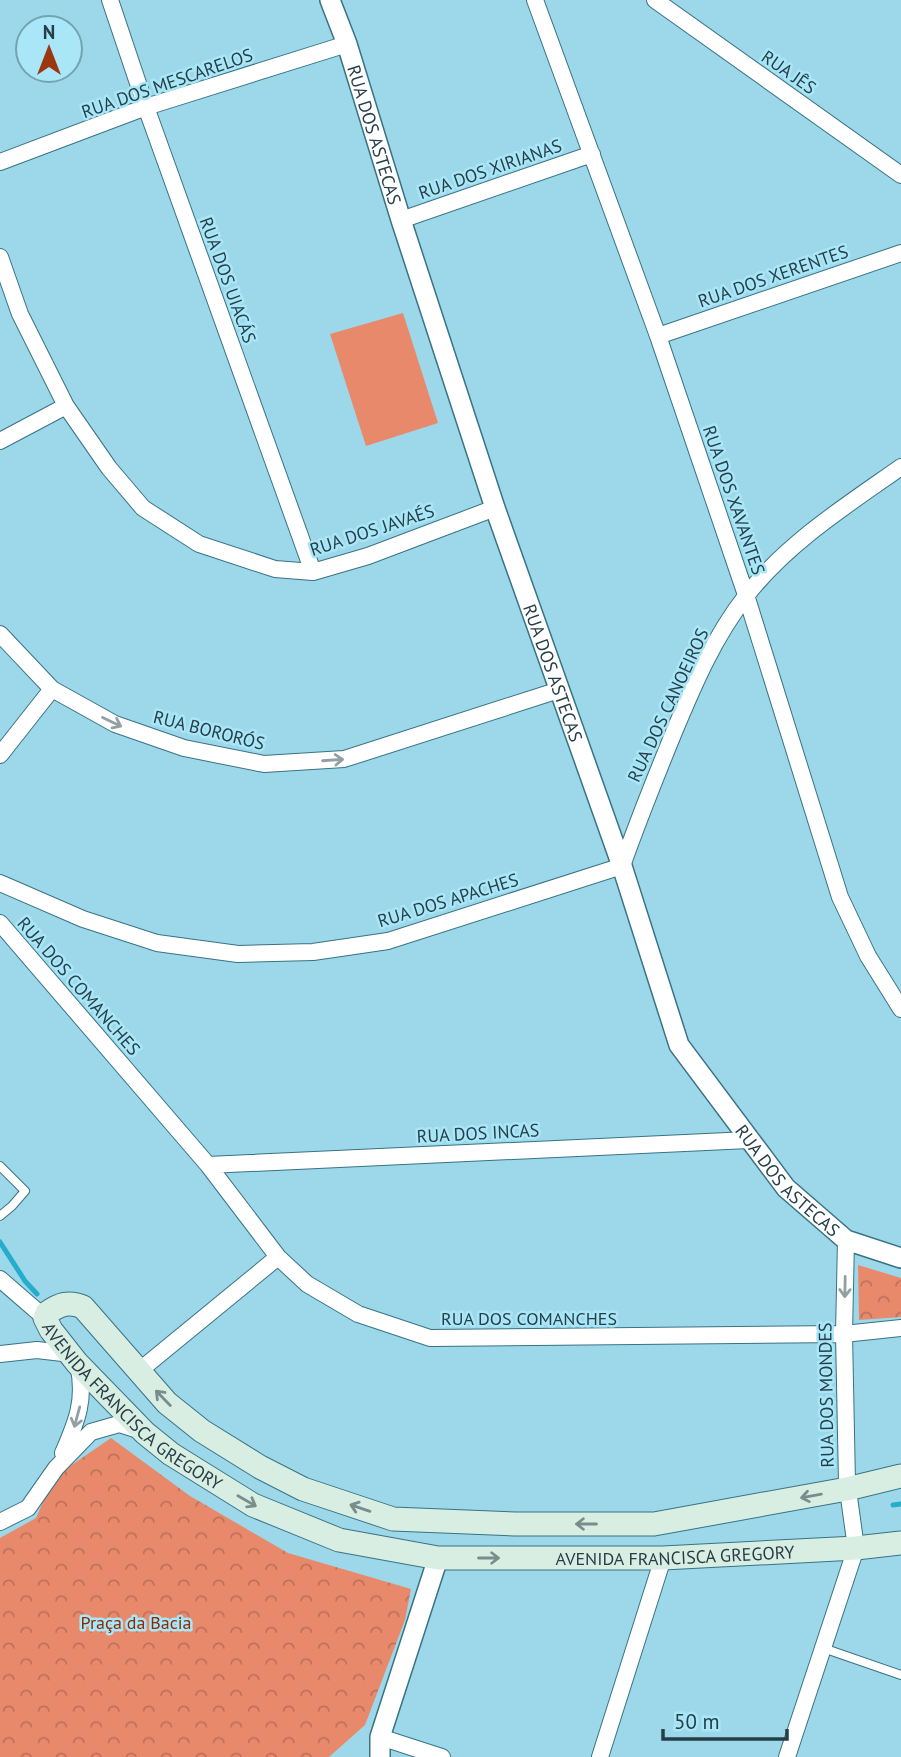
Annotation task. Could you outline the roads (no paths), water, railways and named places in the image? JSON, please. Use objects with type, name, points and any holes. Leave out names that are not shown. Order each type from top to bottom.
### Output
[{"type":"main road","name":"AVENIDA FRANCISCA GREGORY","points":[[901,1476],[848,1489],[654,1524],[515,1524],[393,1519],[303,1489],[260,1467],[193,1424],[167,1403],[83,1307],[72,1302],[47,1313],[48,1324],[74,1358],[145,1433],[171,1454],[253,1505],[339,1540],[438,1558],[663,1558],[856,1548],[901,1543]]},
{"type":"street","name":"RUA DOS UIACÁS","points":[[110,0],[313,572]]},
{"type":"street","name":"RUA DOS ASTECAS","points":[[330,0],[348,44],[401,220],[495,508],[622,866],[679,1045],[786,1188],[846,1240],[901,1258]]},
{"type":"street","name":"RUA DOS XAVANTES","points":[[535,0],[658,336],[746,595],[840,897],[868,956],[901,1009]]},
{"type":"street","name":"RUA JÊS","points":[[655,0],[901,175]]},
{"type":"street","name":"RUA DOS MESCARELOS","points":[[0,162],[146,107],[348,44]]},
{"type":"street","name":"RUA DOS XIRIANAS","points":[[401,220],[592,154]]},
{"type":"street","name":"RUA DOS XERENTES","points":[[658,336],[901,253]]},
{"type":"street","name":"RUA DOS JAVAÉS","points":[[0,257],[20,314],[66,407],[109,468],[143,508],[199,544],[275,569],[313,572],[368,556],[495,508]]},
{"type":"street","points":[[0,441],[66,407]]},
{"type":"street","name":"RUA DOS CANOEIROS","points":[[622,866],[644,804],[706,660],[746,595],[785,555],[826,520],[901,467]]},
{"type":"street","name":"RUA BORORÓS","points":[[0,634],[52,689],[115,724],[184,748],[264,764],[344,759],[559,690]]},
{"type":"street","points":[[0,755],[52,689]]},
{"type":"street","name":"RUA DOS APACHES","points":[[0,883],[83,919],[157,943],[238,954],[300,953],[388,941],[622,866]]},
{"type":"street","name":"RUA DOS COMANCHES","points":[[0,923],[208,1165],[278,1256],[307,1284],[358,1314],[430,1338],[844,1334],[901,1328]]},
{"type":"street","name":"RUA DOS INCAS","points":[[208,1165],[749,1140]]},
{"type":"street","name":"RUA DOS MONDES","points":[[846,1240],[844,1334],[848,1489],[856,1548]]},
{"type":"street","points":[[139,1371],[278,1256]]},
{"type":"street","points":[[0,1279],[48,1324],[20,1352]]},
{"type":"street","points":[[0,1354],[37,1350],[74,1358],[82,1397],[74,1427],[56,1468]]},
{"type":"street","points":[[0,1522],[28,1508],[56,1468],[79,1443],[101,1427],[119,1424],[145,1433]]},
{"type":"street","points":[[788,1757],[856,1548]]},
{"type":"street","points":[[367,1757],[380,1737],[438,1558]]},
{"type":"street","points":[[600,1757],[663,1558]]},
{"type":"street","points":[[380,1737],[380,1757]]},
{"type":"street","points":[[380,1737],[442,1757]]},
{"type":"lane","points":[[0,1166],[25,1191],[0,1216]]},
{"type":"lane","points":[[823,1648],[901,1675]]},
{"type":"waterway","points":[[0,1242],[25,1281],[37,1294]]},
{"type":"waterway","points":[[893,1505],[901,1504]]},
{"type":"park label","name":"Praça da Bacia","points":[[136,1622]]}]
